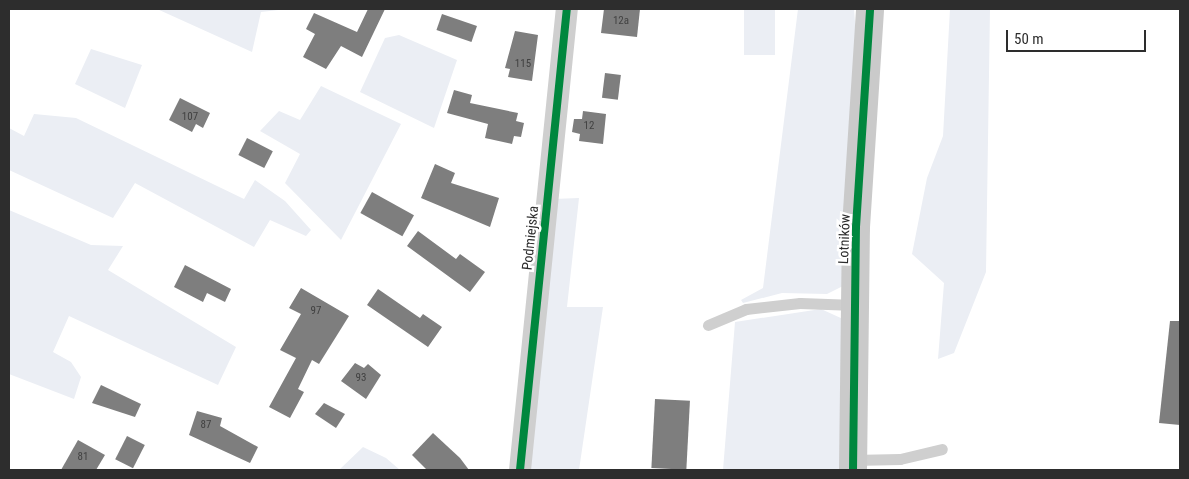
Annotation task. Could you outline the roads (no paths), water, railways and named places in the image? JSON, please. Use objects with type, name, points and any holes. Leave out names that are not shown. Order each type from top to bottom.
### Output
[{"type":"street","name":"Podmiejska","points":[[520,470],[567,9]]},
{"type":"street","name":"Lotników","points":[[853,465],[855,304],[870,9]]},
{"type":"lane","points":[[708,325],[746,309],[800,303],[855,304]]},
{"type":"lane","points":[[853,465],[900,459],[942,449]]}]
